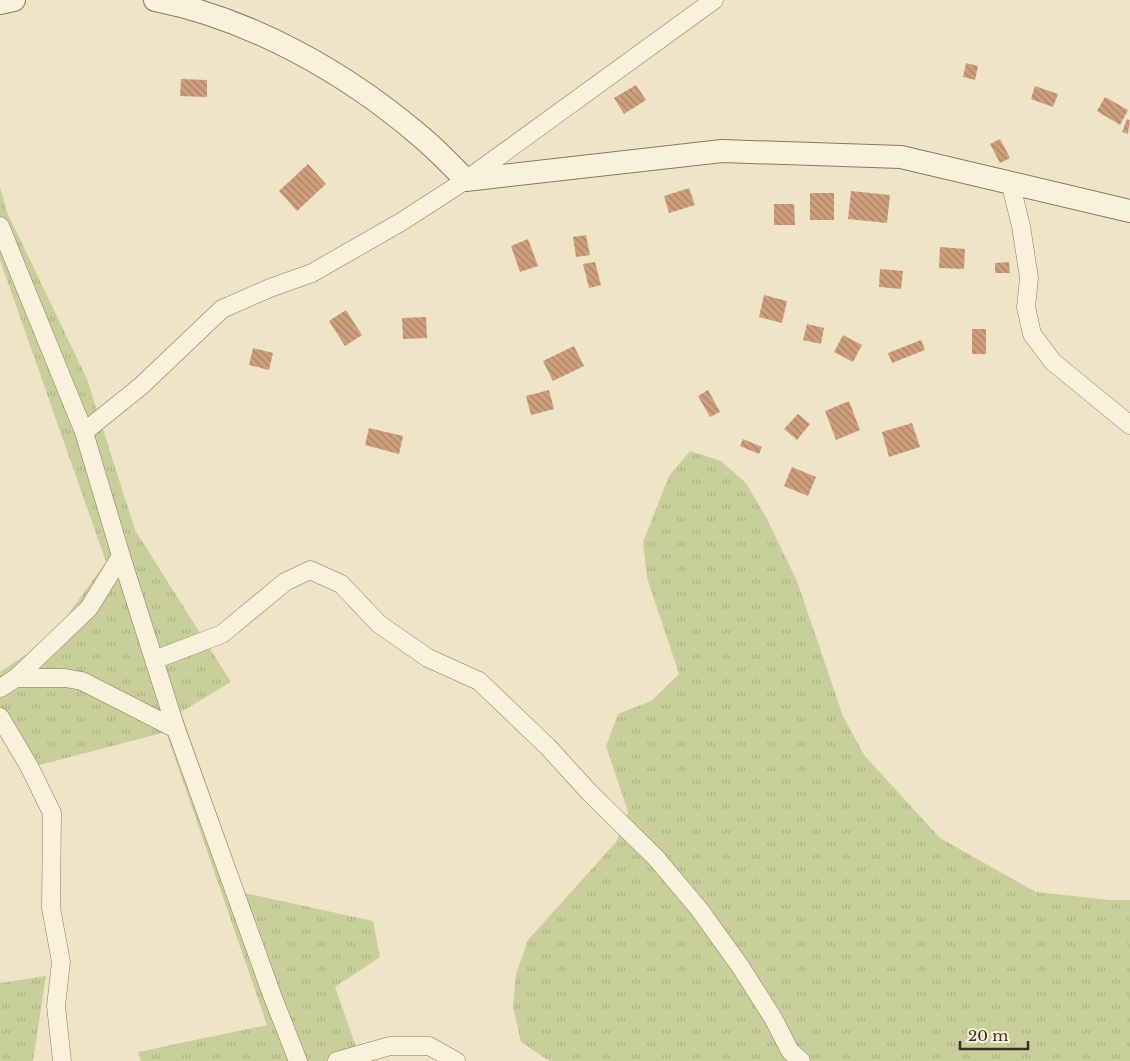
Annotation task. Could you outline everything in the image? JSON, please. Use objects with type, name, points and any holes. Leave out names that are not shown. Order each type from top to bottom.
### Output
[{"type":"street","points":[[0,3],[14,0]]},
{"type":"street","points":[[155,0],[180,5],[232,23],[304,55],[352,83],[420,136],[466,180]]},
{"type":"street","points":[[84,432],[141,386],[222,309],[270,288],[312,273],[401,222],[466,180],[714,0]]},
{"type":"street","points":[[466,180],[722,151],[901,157],[1130,211]]},
{"type":"street","points":[[1010,182],[1024,244],[1028,278],[1026,307],[1032,334],[1054,362],[1130,425]]},
{"type":"street","points":[[0,226],[84,432],[176,729],[272,995],[298,1061]]},
{"type":"street","points":[[0,688],[16,678],[89,608],[121,556]]},
{"type":"street","points":[[154,660],[222,634],[285,582],[310,570],[340,584],[378,624],[419,653],[479,681],[548,747],[595,798],[656,858],[699,909],[735,959],[773,1018],[790,1051],[801,1061]]},
{"type":"street","points":[[16,678],[65,678],[82,681],[176,729]]},
{"type":"street","points":[[0,716],[29,766],[52,813],[51,908],[61,962],[56,1006],[62,1061]]},
{"type":"street","points":[[337,1061],[390,1046],[429,1046],[456,1061]]},
{"type":"green space","points":[[0,187],[7,212],[87,379],[135,530],[231,682],[181,712],[245,893],[373,921],[380,957],[335,987],[361,1061],[141,1061],[138,1052],[267,1025],[166,732],[32,767],[0,713],[0,672],[51,638],[106,562],[0,260]]},
{"type":"green space","points":[[690,451],[721,461],[746,483],[767,519],[797,581],[843,716],[864,755],[940,838],[1036,892],[1110,900],[1130,900],[1130,1061],[549,1061],[521,1042],[513,1006],[516,974],[528,940],[616,842],[628,812],[606,746],[618,714],[651,701],[679,674],[647,578],[643,542],[669,476]]},
{"type":"green space","points":[[46,976],[33,1061],[0,1061],[0,983]]},
{"type":"building","points":[[966,63],[978,66],[975,80],[963,77]]},
{"type":"building","points":[[181,79],[207,80],[207,97],[180,96]]},
{"type":"building","points":[[636,85],[646,100],[624,114],[614,98]]},
{"type":"building","points":[[1035,86],[1058,94],[1053,107],[1031,99]]},
{"type":"building","points":[[1105,97],[1128,110],[1120,125],[1097,111]]},
{"type":"building","points":[[1127,119],[1130,120],[1128,134],[1122,132]]},
{"type":"building","points":[[1000,139],[1010,158],[1000,163],[990,144]]},
{"type":"building","points":[[308,164],[326,184],[297,211],[279,191]]},
{"type":"building","points":[[689,188],[695,205],[669,213],[664,196]]},
{"type":"building","points":[[851,191],[890,195],[887,223],[848,219]]},
{"type":"building","points":[[810,193],[834,193],[834,220],[810,220]]},
{"type":"building","points":[[774,204],[794,204],[795,225],[774,225]]},
{"type":"building","points":[[586,235],[590,255],[576,257],[573,237]]},
{"type":"building","points":[[528,239],[538,266],[520,272],[511,246]]},
{"type":"building","points":[[940,247],[965,249],[964,269],[939,268]]},
{"type":"building","points":[[595,262],[601,285],[589,288],[583,264]]},
{"type":"building","points":[[1009,262],[1010,273],[995,273],[995,263]]},
{"type":"building","points":[[880,269],[903,271],[901,289],[879,287]]},
{"type":"building","points":[[764,295],[787,301],[782,323],[759,317]]},
{"type":"building","points":[[346,310],[362,335],[345,346],[329,321]]},
{"type":"building","points":[[426,317],[427,338],[403,339],[402,318]]},
{"type":"building","points":[[807,324],[824,328],[821,344],[803,340]]},
{"type":"building","points":[[972,329],[986,329],[986,354],[972,354]]},
{"type":"building","points":[[843,335],[862,345],[853,362],[834,352]]},
{"type":"building","points":[[921,340],[925,350],[892,363],[888,353]]},
{"type":"building","points":[[574,346],[584,366],[553,381],[543,361]]},
{"type":"building","points":[[253,348],[273,353],[269,370],[249,365]]},
{"type":"building","points":[[549,390],[554,409],[531,415],[526,396]]},
{"type":"building","points":[[708,390],[720,412],[710,417],[698,396]]},
{"type":"building","points":[[849,401],[860,430],[836,440],[825,411]]},
{"type":"building","points":[[798,414],[810,424],[797,440],[784,429]]},
{"type":"building","points":[[912,423],[920,447],[889,457],[882,432]]},
{"type":"building","points":[[369,428],[403,436],[399,454],[365,445]]},
{"type":"building","points":[[743,439],[762,447],[759,454],[740,446]]},
{"type":"building","points":[[792,467],[816,477],[808,496],[784,486]]}]
